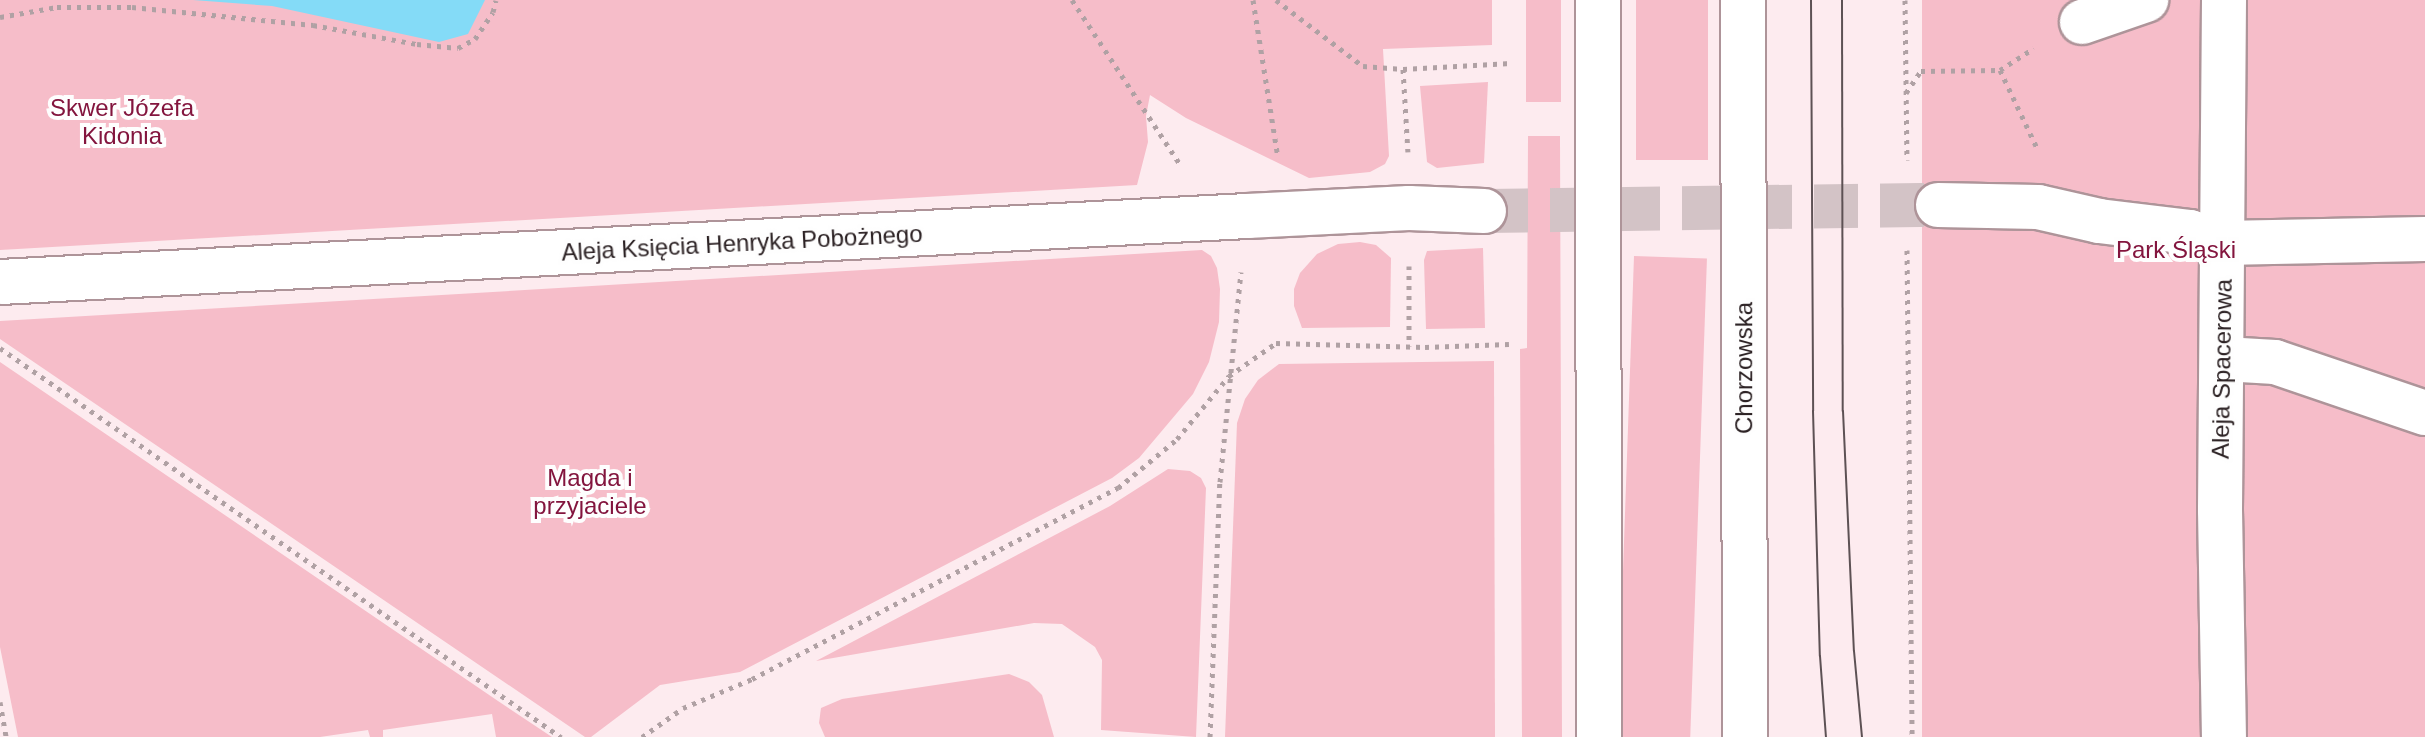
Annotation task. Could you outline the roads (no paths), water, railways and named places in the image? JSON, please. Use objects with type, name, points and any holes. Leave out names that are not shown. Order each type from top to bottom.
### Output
[{"type":"street","points":[[1598,0],[1599,737]]},
{"type":"street","name":"Chorzowska","points":[[1743,0],[1745,737]]},
{"type":"street","points":[[2082,22],[2146,0]]},
{"type":"street","name":"Aleja Spacerowa","points":[[2224,0],[2224,359],[2220,510],[2224,737]]},
{"type":"street","points":[[1938,205],[2038,207],[2099,221],[2190,232],[2222,243],[2425,239]]},
{"type":"street","name":"Aleja Księcia Henryka Pobożnego","points":[[0,282],[1233,216],[1409,208],[1484,211]]},
{"type":"street","points":[[2224,359],[2275,362],[2425,413]]},
{"type":"water","points":[[193,0],[485,0],[468,34],[439,42],[272,6]]},
{"type":"tunnel","points":[[1484,211],[1938,205]]},
{"type":"tram line","points":[[1811,0],[1813,411],[1820,656],[1826,737]]},
{"type":"tram line","points":[[1842,0],[1843,411],[1854,651],[1862,737]]},
{"type":"park label","name":"Skwer Józefa Kidonia","points":[[122,122]]},
{"type":"park label","name":"Park Śląski","points":[[2176,250]]},
{"type":"park label","name":"Magda i przyjaciele","points":[[590,492]]}]
